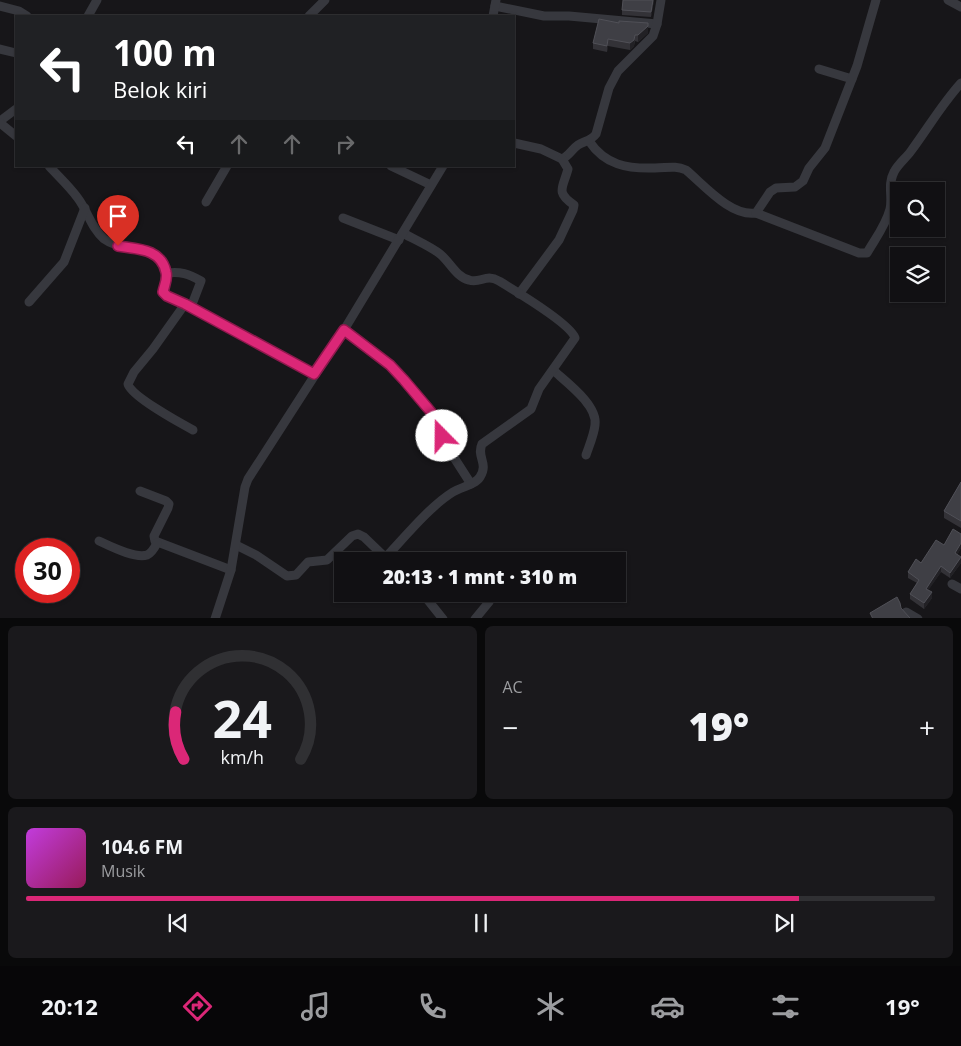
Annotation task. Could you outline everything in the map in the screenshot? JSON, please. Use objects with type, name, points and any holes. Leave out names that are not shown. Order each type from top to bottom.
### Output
[{"type":"street","points":[[89,15],[97,0]]},
{"type":"street","points":[[311,15],[325,0]]},
{"type":"street","points":[[562,159],[576,146],[589,141],[596,134],[608,88],[618,71],[653,36],[661,0]]},
{"type":"street","points":[[756,213],[770,192],[776,188],[795,187],[803,181],[809,168],[825,148],[852,79],[876,0]]},
{"type":"street","points":[[948,0],[961,7]]},
{"type":"street","points":[[496,3],[544,16],[569,16],[657,24]]},
{"type":"street","points":[[0,6],[19,11],[25,15]]},
{"type":"street","points":[[0,49],[15,53]]},
{"type":"street","points":[[819,69],[852,79]]},
{"type":"street","points":[[589,141],[599,154],[618,165],[654,168],[679,167],[686,170],[727,205],[736,210],[750,214],[756,213],[859,253],[867,253],[888,217],[891,206],[891,182],[894,172],[912,150],[945,101],[961,83]]},
{"type":"street","points":[[15,110],[0,122],[15,135]]},
{"type":"street","points":[[515,143],[541,149],[562,159],[568,169],[561,191],[562,195],[574,205],[559,240],[519,294]]},
{"type":"street","points":[[50,167],[77,196],[85,208],[93,227],[104,238],[118,246],[147,250],[161,261],[166,273],[163,292],[167,296],[314,374]]},
{"type":"street","points":[[206,202],[225,167]]},
{"type":"street","points":[[393,167],[431,185]]},
{"type":"street","points":[[215,618],[231,570],[248,479],[344,330],[443,167]]},
{"type":"street","points":[[28,302],[64,262],[85,208]]},
{"type":"street","points":[[343,218],[401,237],[441,254],[455,271],[469,280],[493,277],[551,315],[574,333],[575,338],[540,389],[531,409],[482,444],[480,455],[484,469],[478,480],[452,492],[429,512],[394,552]]},
{"type":"street","points":[[166,273],[178,272],[191,275],[201,281],[188,306],[134,372],[128,384],[129,389],[193,430]]},
{"type":"street","points":[[344,330],[390,365],[442,425],[444,442],[471,484]]},
{"type":"street","points":[[553,370],[582,396],[595,414],[596,424],[586,455]]},
{"type":"street","points":[[140,490],[169,504],[154,536],[155,541],[231,570]]},
{"type":"street","points":[[335,552],[352,536],[358,534],[364,537],[379,552]]},
{"type":"street","points":[[99,541],[124,552],[142,556],[152,552],[158,543]]},
{"type":"street","points":[[236,545],[256,555],[286,576],[296,575],[308,562],[327,560],[334,553]]},
{"type":"street","points":[[952,584],[961,589]]},
{"type":"street","points":[[430,602],[443,618]]},
{"type":"street","points":[[475,618],[489,602]]},
{"type":"street","points":[[906,612],[918,618]]},
{"type":"building","points":[[623,0],[653,0],[651,12],[622,10]]},
{"type":"building","points":[[599,19],[619,23],[619,21],[648,23],[648,26],[638,35],[635,35],[634,40],[630,43],[608,39],[607,46],[593,43]]},
{"type":"building","points":[[961,482],[961,521],[944,511]]},
{"type":"building","points":[[953,529],[961,534],[961,543],[955,553],[961,557],[950,573],[941,566],[926,589],[932,592],[924,603],[910,594],[919,580],[908,572],[916,559],[921,563],[936,540],[944,545]]},
{"type":"building","points":[[897,597],[901,608],[910,618],[872,618],[870,613]]},
{"type":"route","points":[[118,246],[147,250],[161,261],[166,273],[163,292],[167,296],[314,374],[344,330],[390,365],[404,380],[442,425],[442,436]]}]
